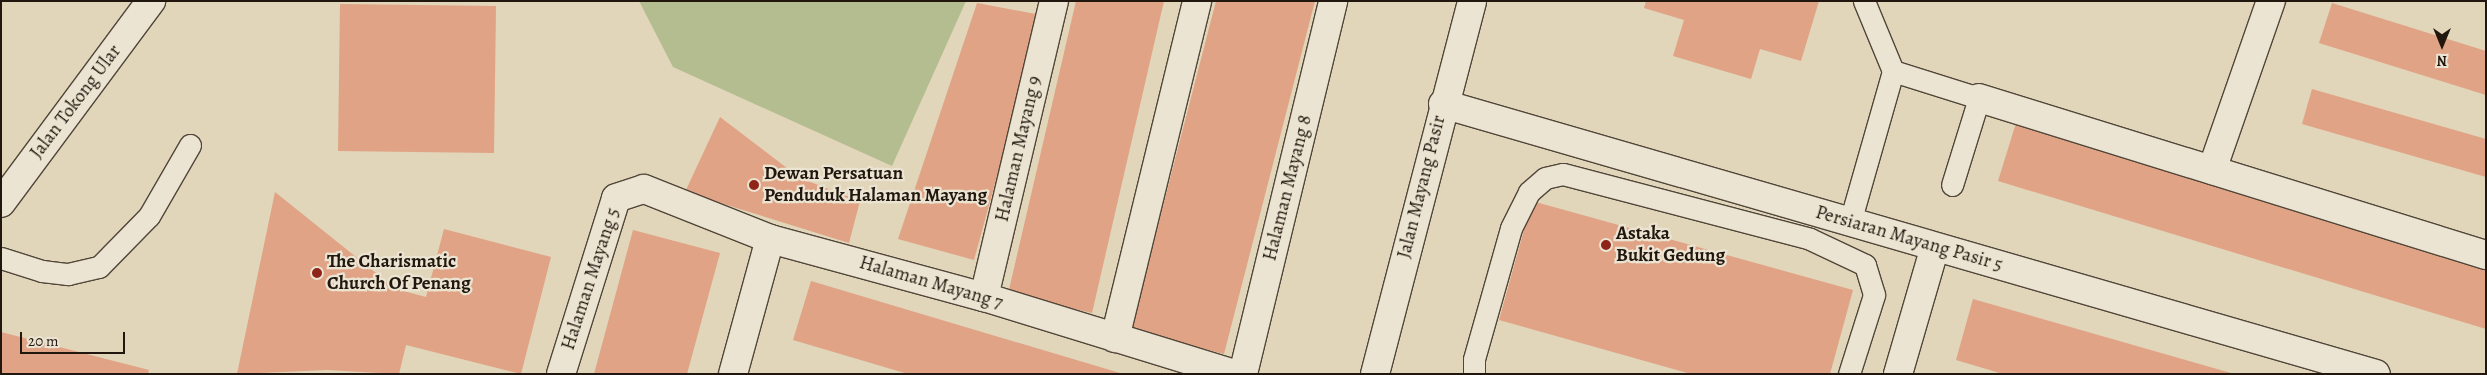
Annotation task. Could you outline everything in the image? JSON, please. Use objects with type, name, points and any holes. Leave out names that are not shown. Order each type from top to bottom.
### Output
[{"type":"street","name":"Jalan Tokong Ular","points":[[1,203],[152,1]]},
{"type":"street","name":"Halaman Mayang 9","points":[[984,297],[1054,1]]},
{"type":"street","points":[[1115,338],[1197,1]]},
{"type":"street","name":"Halaman Mayang 8","points":[[1243,374],[1333,1]]},
{"type":"street","name":"Jalan Mayang Pasir","points":[[1375,374],[1443,104],[1472,1]]},
{"type":"street","points":[[2212,170],[2272,1]]},
{"type":"street","points":[[1979,98],[2486,255]]},
{"type":"street","name":"Persiaran Mayang Pasir 5","points":[[1443,104],[2376,374]]},
{"type":"street","name":"Halaman Mayang 7","points":[[630,190],[644,189],[770,239],[984,297],[1234,374]]},
{"type":"street","name":"Halaman Mayang 5","points":[[561,374],[616,198],[630,190]]},
{"type":"street","points":[[733,374],[770,239]]},
{"type":"street","points":[[1898,374],[1935,247]]},
{"type":"lane","points":[[1850,222],[1893,71],[1864,1]]},
{"type":"lane","points":[[1893,71],[1979,98],[1952,186]]},
{"type":"lane","points":[[1,258],[51,272],[99,267],[149,216],[190,145]]},
{"type":"lane","points":[[1474,374],[1474,359],[1511,228],[1529,192],[1545,178],[1563,174],[1810,239],[1864,265],[1874,295],[1848,374]]},
{"type":"green space","points":[[639,1],[966,1],[892,166],[673,67]]},
{"type":"building","points":[[1076,1],[1164,1],[1092,313],[1008,294]]},
{"type":"building","points":[[1216,1],[1315,1],[1224,354],[1131,330]]},
{"type":"building","points":[[1646,1],[1819,1],[1801,61],[1760,49],[1751,79],[1673,56],[1684,20],[1644,8]]},
{"type":"building","points":[[977,3],[1041,15],[974,260],[898,239]]},
{"type":"building","points":[[2332,3],[2486,51],[2486,95],[2319,43]]},
{"type":"building","points":[[340,4],[496,6],[494,153],[338,151]]},
{"type":"building","points":[[2312,89],[2486,139],[2486,177],[2302,124]]},
{"type":"building","name":"Dewan Persatuan Penduduk Halaman Mayang","points":[[720,117],[800,178],[860,201],[849,243],[685,192]]},
{"type":"building","points":[[2016,123],[2486,266],[2486,329],[1998,181]]},
{"type":"building","name":"The Charismatic Church Of Penang","points":[[275,192],[396,289],[426,297],[444,229],[551,257],[521,374],[406,345],[399,374],[327,370],[237,374]]},
{"type":"building","name":"Astaka Bukit Gedung","points":[[1532,201],[1853,290],[1830,374],[1691,374],[1499,320]]},
{"type":"building","points":[[633,230],[720,253],[687,374],[594,374]]},
{"type":"building","points":[[811,281],[1120,374],[908,374],[793,340]]},
{"type":"building","points":[[1973,299],[2231,374],[2003,374],[1956,360]]},
{"type":"building","points":[[1,332],[149,370],[148,374],[1,374]]},
{"type":"place","name":"Dewan Persatuan Penduduk Halaman Mayang","points":[[754,185]]},
{"type":"place","name":"Astaka Bukit Gedung","points":[[1606,245]]},
{"type":"place","name":"The Charismatic Church Of Penang","points":[[317,273]]}]
